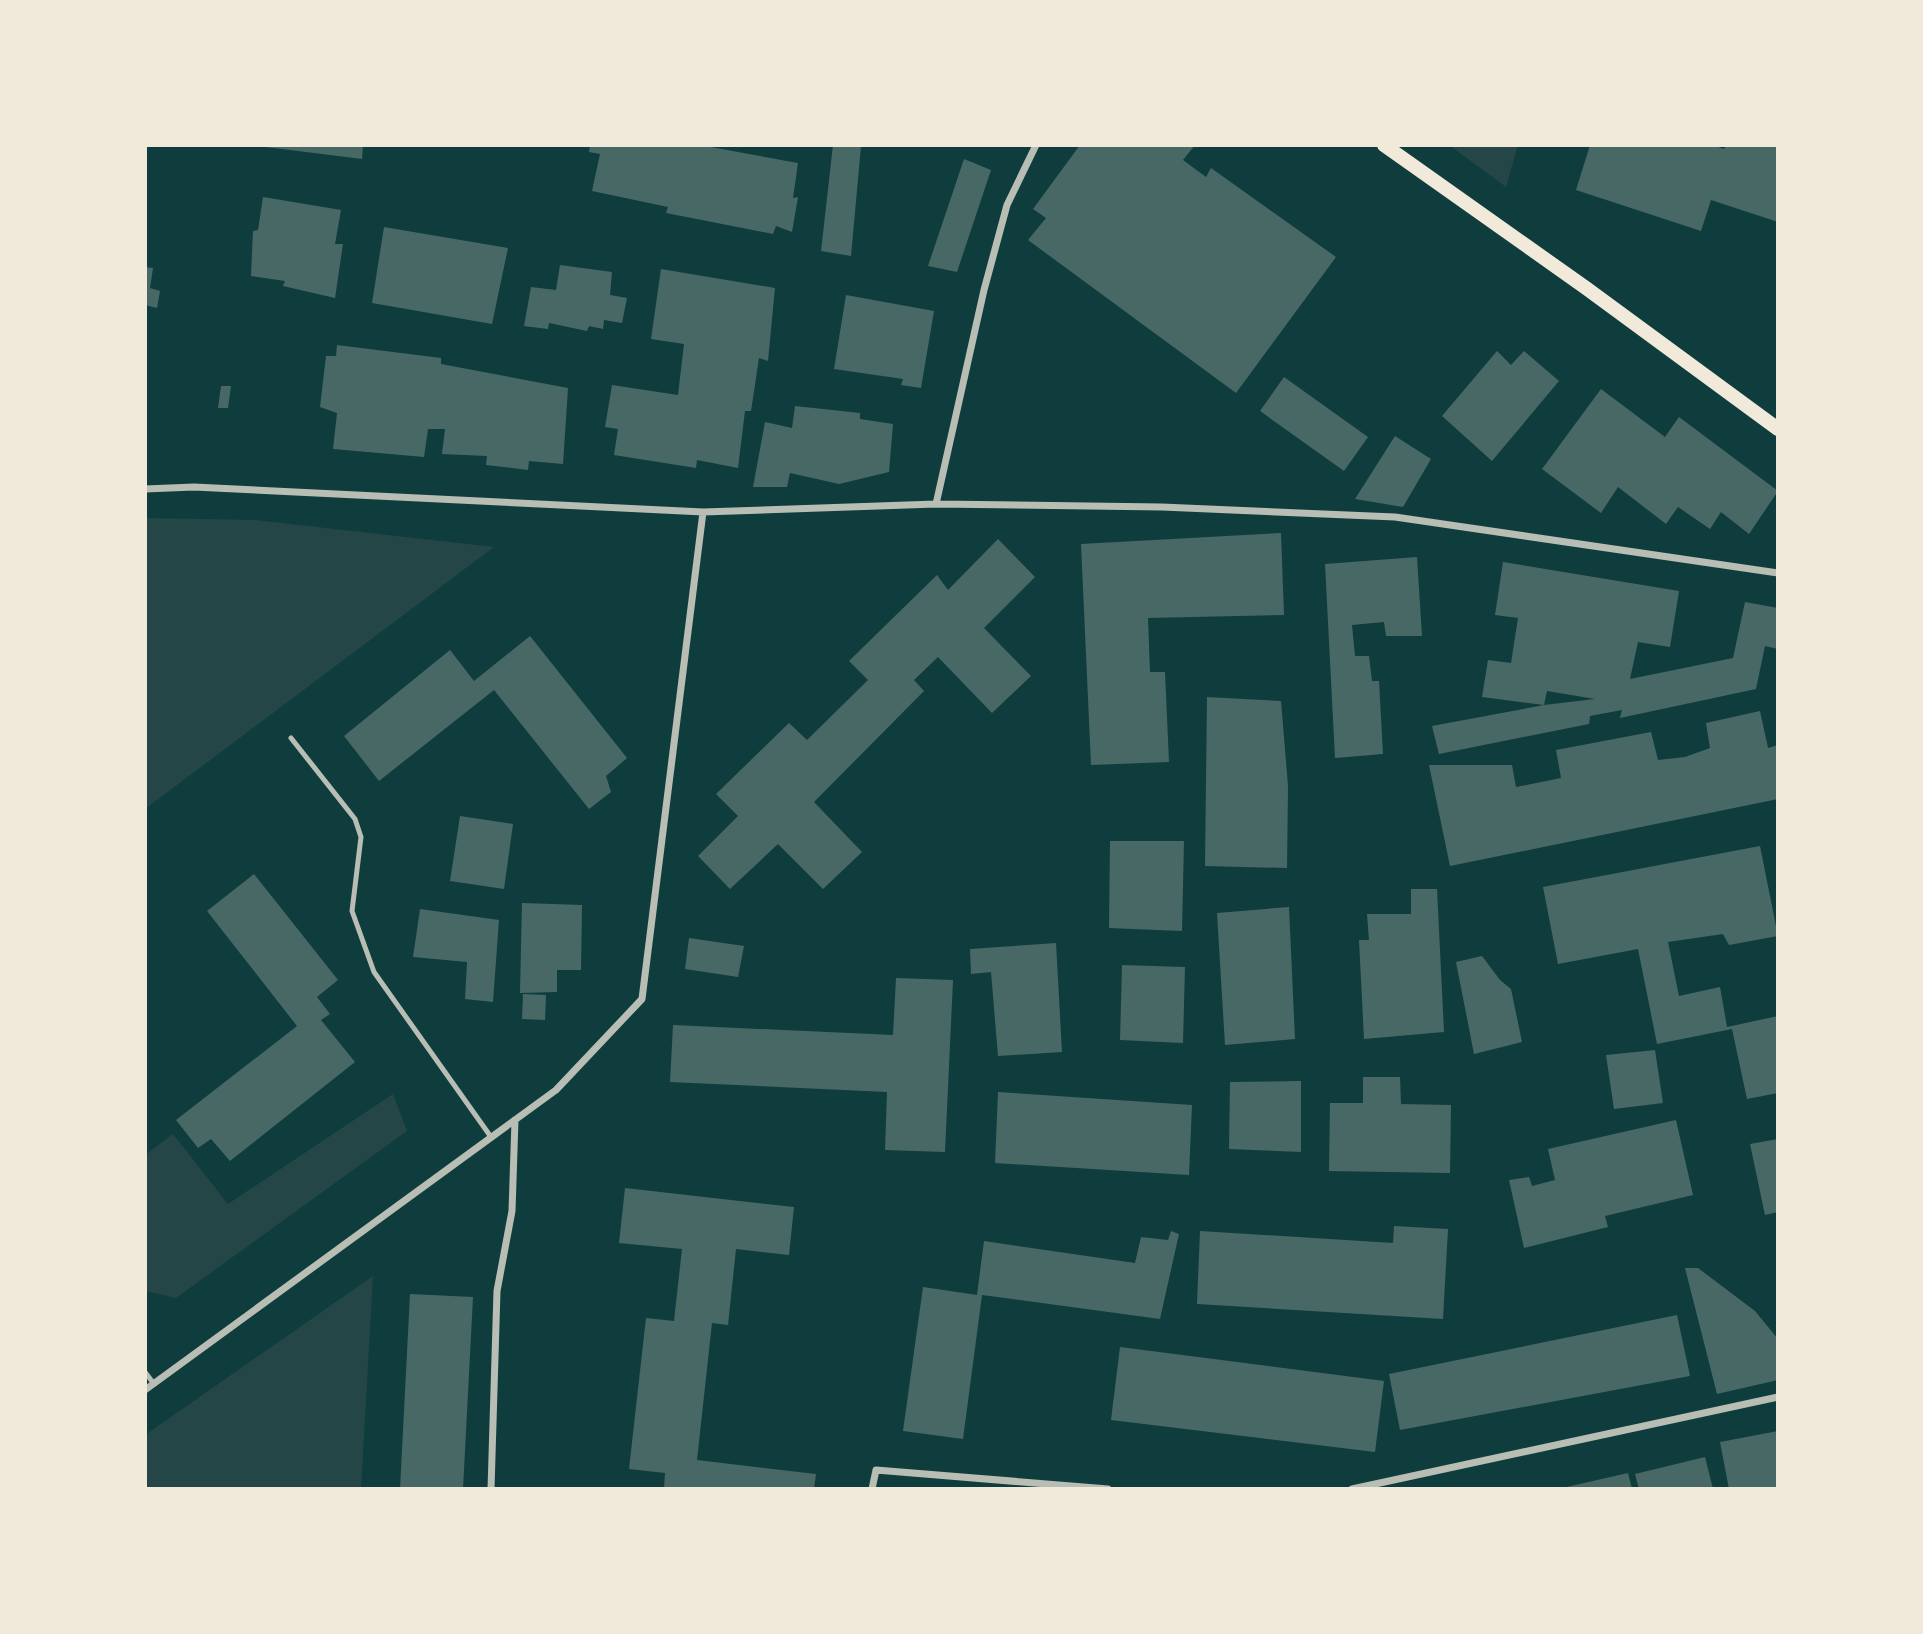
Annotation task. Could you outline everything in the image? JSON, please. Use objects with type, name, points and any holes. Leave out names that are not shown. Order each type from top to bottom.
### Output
[{"type":"main road","points":[[1384,145],[1587,288],[1778,429]]},
{"type":"street","points":[[936,504],[1000,229],[1007,205],[1036,145]]},
{"type":"street","points":[[145,489],[194,487],[703,512],[936,504],[1162,507],[1395,517],[1778,573]]},
{"type":"street","points":[[145,1390],[556,1090],[642,999],[703,512]]},
{"type":"street","points":[[491,1489],[497,1291],[512,1211],[515,1120]]},
{"type":"street","points":[[1352,1489],[1778,1397]]},
{"type":"street","points":[[872,1489],[876,1470],[1108,1489]]},
{"type":"lane","points":[[291,738],[355,819],[361,837],[352,911],[374,972],[491,1137]]},
{"type":"lane","points":[[145,1372],[154,1384]]},
{"type":"shaded area","points":[[1449,145],[1518,145],[1506,187]]},
{"type":"shaded area","points":[[145,518],[255,520],[494,547],[145,809]]},
{"type":"shaded area","points":[[393,1094],[407,1131],[176,1298],[145,1291],[145,1155],[173,1134],[228,1204]]},
{"type":"shaded area","points":[[373,1276],[361,1489],[145,1489],[145,1435]]},
{"type":"building","points":[[363,145],[362,159],[266,147]]},
{"type":"building","points":[[590,145],[700,145],[798,163],[793,198],[798,197],[792,232],[776,226],[773,234],[666,213],[668,207],[592,191],[600,154],[589,152]]},
{"type":"building","points":[[833,145],[861,146],[851,256],[821,251]]},
{"type":"building","points":[[1080,145],[1195,145],[1183,160],[1206,177],[1211,168],[1336,257],[1236,393],[1028,240],[1046,218],[1033,209]]},
{"type":"building","points":[[1590,145],[1713,145],[1724,149],[1726,145],[1778,145],[1778,222],[1711,200],[1701,231],[1576,190]]},
{"type":"building","points":[[964,159],[991,170],[957,272],[928,266]]},
{"type":"building","points":[[263,197],[341,210],[335,244],[343,244],[335,298],[283,286],[285,281],[251,276],[253,231],[258,230]]},
{"type":"building","points":[[384,227],[508,248],[492,324],[372,303]]},
{"type":"building","points":[[560,265],[612,272],[610,295],[627,298],[622,323],[604,320],[603,329],[589,326],[587,331],[549,323],[548,329],[524,326],[531,287],[556,290]]},
{"type":"building","points":[[145,267],[153,268],[150,288],[160,291],[157,308],[145,305]]},
{"type":"building","points":[[661,269],[775,288],[768,361],[759,358],[751,411],[745,411],[738,468],[697,460],[696,468],[614,455],[618,429],[605,427],[612,385],[678,395],[684,344],[651,339]]},
{"type":"building","points":[[846,295],[934,311],[921,388],[901,385],[903,379],[834,369]]},
{"type":"building","points":[[337,345],[441,358],[441,364],[568,388],[563,464],[529,461],[528,470],[486,465],[487,456],[442,454],[445,429],[428,429],[424,457],[333,449],[337,413],[320,407],[326,356],[336,356]]},
{"type":"building","points":[[1497,351],[1511,365],[1524,351],[1559,381],[1492,461],[1442,416]]},
{"type":"building","points":[[1284,377],[1368,437],[1344,471],[1260,411]]},
{"type":"building","points":[[221,386],[231,386],[228,408],[218,408]]},
{"type":"building","points":[[1601,389],[1665,437],[1679,417],[1778,491],[1749,534],[1721,512],[1710,529],[1678,507],[1666,524],[1618,487],[1601,513],[1542,469]]},
{"type":"building","points":[[795,406],[860,413],[860,419],[893,424],[889,472],[839,484],[790,473],[787,487],[753,487],[765,422],[792,428]]},
{"type":"building","points":[[1395,436],[1431,459],[1403,507],[1355,499]]},
{"type":"building","points":[[1281,533],[1284,615],[1148,618],[1150,672],[1165,672],[1169,762],[1091,765],[1081,544]]},
{"type":"building","points":[[998,539],[1035,577],[984,628],[1031,676],[992,713],[938,657],[914,680],[924,691],[814,802],[862,852],[823,889],[778,844],[730,889],[698,856],[738,816],[716,794],[789,723],[807,740],[868,680],[849,661],[937,575],[948,590]]},
{"type":"building","points":[[1417,557],[1422,636],[1386,636],[1384,622],[1352,625],[1355,656],[1369,656],[1372,681],[1379,681],[1383,754],[1335,758],[1325,564]]},
{"type":"building","points":[[1503,562],[1679,591],[1670,647],[1638,642],[1630,679],[1733,658],[1745,602],[1778,608],[1778,649],[1765,646],[1756,689],[1620,718],[1622,710],[1590,716],[1589,724],[1439,754],[1432,726],[1544,705],[1482,697],[1488,660],[1511,663],[1518,618],[1495,615]],"holes":[[[1547,691],[1595,699],[1544,705]]]},
{"type":"building","points":[[530,636],[627,758],[606,776],[611,792],[589,809],[494,690],[379,781],[344,736],[450,650],[474,681]]},
{"type":"building","points":[[1207,697],[1281,701],[1288,786],[1287,868],[1205,866]]},
{"type":"building","points":[[1760,711],[1768,748],[1778,745],[1778,799],[1450,866],[1429,765],[1512,765],[1516,787],[1561,778],[1556,750],[1651,732],[1658,760],[1685,757],[1710,748],[1706,723]]},
{"type":"building","points":[[460,816],[513,824],[504,889],[450,881]]},
{"type":"building","points":[[1110,841],[1184,841],[1182,931],[1109,928]]},
{"type":"building","points":[[1760,846],[1778,936],[1729,945],[1723,934],[1668,942],[1679,996],[1720,987],[1727,1027],[1778,1016],[1778,1093],[1747,1099],[1732,1029],[1657,1044],[1638,949],[1558,964],[1543,887]]},
{"type":"building","points":[[254,874],[338,980],[317,997],[330,1014],[321,1020],[355,1062],[230,1161],[211,1139],[198,1148],[176,1120],[297,1026],[207,911]]},
{"type":"building","points":[[1411,889],[1437,889],[1444,1032],[1364,1039],[1359,940],[1369,940],[1367,914],[1411,914]]},
{"type":"building","points":[[522,903],[582,905],[581,970],[557,970],[557,992],[520,993]]},
{"type":"building","points":[[1289,907],[1295,1039],[1225,1045],[1217,913]]},
{"type":"building","points":[[420,909],[499,920],[493,1002],[465,999],[467,962],[413,957]]},
{"type":"building","points":[[689,938],[744,946],[738,977],[685,969]]},
{"type":"building","points":[[1056,943],[1062,1052],[998,1056],[991,972],[971,974],[970,949]]},
{"type":"building","points":[[1482,956],[1500,980],[1511,989],[1522,1042],[1474,1054],[1456,962]]},
{"type":"building","points":[[1122,965],[1185,967],[1183,1043],[1120,1040]]},
{"type":"building","points":[[896,978],[953,980],[945,1152],[885,1150],[887,1092],[670,1082],[673,1025],[893,1035]]},
{"type":"building","points":[[523,994],[546,995],[545,1020],[522,1019]]},
{"type":"building","points":[[1655,1050],[1663,1103],[1614,1109],[1606,1055]]},
{"type":"building","points":[[1363,1077],[1400,1077],[1401,1104],[1451,1105],[1450,1173],[1329,1171],[1330,1103],[1363,1103]]},
{"type":"building","points":[[1301,1081],[1301,1152],[1229,1149],[1230,1082]]},
{"type":"building","points":[[998,1092],[1192,1105],[1189,1175],[995,1163]]},
{"type":"building","points":[[1676,1120],[1693,1195],[1605,1216],[1608,1227],[1524,1248],[1509,1180],[1529,1177],[1532,1186],[1555,1180],[1548,1149]]},
{"type":"building","points":[[1778,1139],[1778,1212],[1765,1215],[1750,1144]]},
{"type":"building","points":[[625,1188],[794,1207],[789,1255],[736,1249],[728,1325],[712,1323],[697,1460],[816,1474],[814,1489],[664,1489],[665,1473],[629,1469],[646,1318],[674,1321],[682,1249],[619,1243]]},
{"type":"building","points":[[1394,1226],[1448,1229],[1443,1319],[1197,1304],[1200,1231],[1393,1243]]},
{"type":"building","points":[[1171,1231],[1179,1234],[1160,1319],[982,1295],[963,1439],[903,1431],[923,1287],[977,1295],[984,1241],[1135,1263],[1141,1237],[1168,1240]]},
{"type":"building","points":[[1685,1268],[1698,1268],[1755,1311],[1778,1339],[1778,1380],[1717,1394]]},
{"type":"building","points":[[410,1294],[473,1297],[463,1489],[400,1489]]},
{"type":"building","points":[[1677,1315],[1690,1376],[1400,1430],[1389,1374]]},
{"type":"building","points":[[1120,1347],[1384,1381],[1375,1452],[1111,1420]]},
{"type":"building","points":[[1778,1431],[1778,1489],[1729,1489],[1720,1442]]},
{"type":"building","points":[[1705,1457],[1713,1489],[1639,1489],[1635,1474]]},
{"type":"building","points":[[1628,1473],[1632,1489],[1562,1489],[1562,1488]]}]
